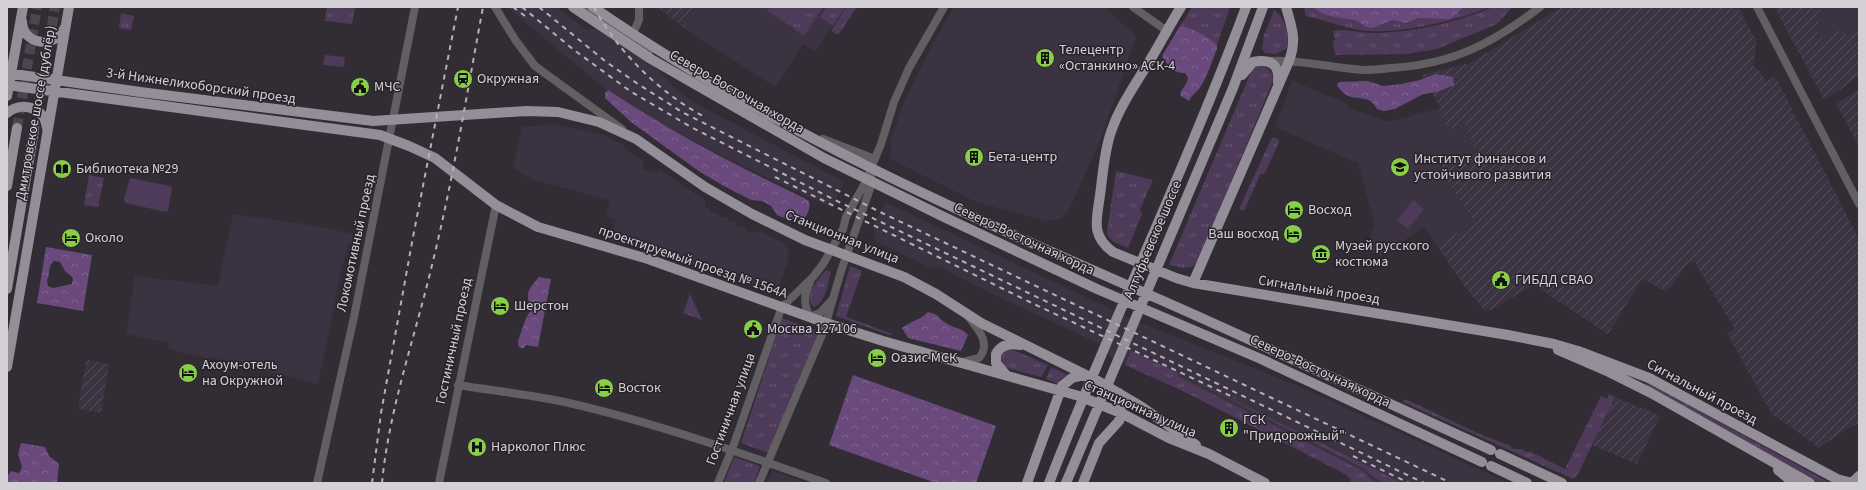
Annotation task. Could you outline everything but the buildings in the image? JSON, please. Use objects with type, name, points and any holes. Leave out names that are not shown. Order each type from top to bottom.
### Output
[{"type":"main road","name":"Дмитровское шоссе (дублёр)","points":[[7,367],[69,7]]},
{"type":"main road","name":"Северо-Восточная хорда","points":[[572,7],[651,59],[824,158],[946,218],[1098,289],[1318,385],[1527,483]]},
{"type":"main road","name":"Северо-Восточная хорда","points":[[593,7],[671,57],[828,147],[953,208],[1265,346],[1562,483]]},
{"type":"main road","points":[[1166,31],[1181,7]]},
{"type":"main road","name":"Алтуфьевское шоссе","points":[[1049,483],[1073,422],[1219,78],[1246,7]]},
{"type":"main road","name":"Алтуфьевское шоссе","points":[[1066,483],[1233,88],[1263,7]]},
{"type":"main road","points":[[1194,283],[1290,61],[1294,48],[1294,39],[1286,7]]},
{"type":"main road","points":[[22,11],[24,30],[29,37],[40,42],[48,42],[55,39],[61,34],[66,23]]},
{"type":"main road","points":[[7,96],[9,73],[22,11]]},
{"type":"main road","name":"Сигнальный проезд","points":[[1166,31],[1115,120],[1105,152],[1096,227],[1100,239],[1105,246],[1113,252],[1176,278],[1194,283],[1534,340],[1578,351],[1649,378],[1837,479],[1852,483]]},
{"type":"main road","points":[[1233,88],[1246,68],[1253,62],[1267,61],[1272,62],[1278,71],[1278,86]]},
{"type":"main road","name":"3-й Нижнелихоборский проезд","points":[[9,73],[302,113],[373,121],[392,121],[526,111],[552,112],[578,116],[599,122],[636,139]]},
{"type":"main road","name":"3-й Нижнелихоборский проезд","points":[[8,85],[372,134],[389,139],[435,158],[496,205]]},
{"type":"main road","points":[[7,113],[19,107],[31,108],[38,111],[44,117],[47,130]]},
{"type":"main road","points":[[7,186],[17,128]]},
{"type":"main road","points":[[7,289],[34,130]]},
{"type":"main road","name":"Станционная улица","points":[[636,139],[705,187],[781,229],[904,277],[936,294],[966,314],[1119,393],[1142,407],[1209,454]]},
{"type":"main road","name":"проектируемый проезд № 1564А","points":[[496,205],[538,227],[648,259],[826,323],[954,361]]},
{"type":"main road","name":"Сигнальный проезд","points":[[1534,340],[1629,381],[1810,483]]},
{"type":"main road","points":[[1006,375],[996,363],[995,358],[998,350],[1008,344],[1028,347]]},
{"type":"main road","name":"Станционная улица","points":[[954,361],[1060,389],[1121,413],[1169,438],[1209,454],[1265,483]]},
{"type":"main road","points":[[1027,483],[1060,389],[1065,382],[1072,378],[1085,375]]},
{"type":"main road","points":[[1083,483],[1099,443],[1119,421],[1121,413],[1119,393]]},
{"type":"main road","points":[[1753,450],[1794,483]]},
{"type":"main road","points":[[1852,483],[1859,476]]},
{"type":"street","name":"Локомотивный проезд","points":[[317,483],[354,317],[415,7]]},
{"type":"street","name":"Станционная улица","points":[[495,7],[516,41],[535,66],[636,139]]},
{"type":"street","points":[[583,7],[631,39],[717,90],[754,109],[875,159]]},
{"type":"street","points":[[631,39],[639,20],[639,7]]},
{"type":"street","name":"Гостиничная улица","points":[[718,483],[731,451],[782,307],[813,277],[843,229],[846,217],[882,144],[894,102],[909,68],[925,37],[944,7]]},
{"type":"street","points":[[1133,7],[1166,31]]},
{"type":"street","points":[[1267,61],[1290,61],[1365,70],[1419,66],[1466,53],[1508,31],[1540,7]]},
{"type":"street","points":[[1757,7],[1859,204]]},
{"type":"street","name":"Гостиничная улица","points":[[759,483],[826,323],[846,255],[872,186],[871,176],[875,159]]},
{"type":"street","name":"Гостиничный проезд","points":[[438,483],[496,205]]},
{"type":"street","points":[[813,277],[804,298],[805,306],[810,317],[820,313],[832,299]]},
{"type":"street","points":[[954,361],[975,360],[979,358],[984,351],[984,342],[981,334],[966,314]]},
{"type":"street","points":[[458,385],[570,403],[664,428],[826,483]]},
{"type":"shaded area","points":[[507,7],[556,7],[587,30],[599,29],[655,66],[675,88],[693,102],[844,182],[832,208],[728,159],[640,112],[604,88]]},
{"type":"shaded area","points":[[657,7],[695,7],[684,28]]},
{"type":"shaded area","points":[[695,7],[845,7],[815,52],[803,44],[775,87],[684,28]]},
{"type":"shaded area","points":[[954,7],[1104,7],[1136,36],[1101,138],[1070,208],[1062,218],[1047,221],[976,202],[892,160],[890,156],[892,145],[890,142],[905,100],[929,51]]},
{"type":"shaded area","points":[[1562,7],[1738,7],[1756,40],[1754,67],[1761,72],[1766,82],[1775,76],[1859,239],[1859,423],[1845,430],[1819,448],[1771,413],[1727,333],[1735,329],[1695,263],[1688,263],[1667,292],[1642,279],[1608,334],[1534,285],[1490,310],[1483,309],[1462,283],[1437,246],[1474,222],[1441,171],[1442,164],[1476,154],[1465,125],[1447,130],[1440,108],[1422,75],[1470,63]]},
{"type":"shaded area","points":[[1774,7],[1820,7],[1817,41],[1835,29],[1847,34],[1859,29],[1859,75],[1836,93],[1824,99]]},
{"type":"shaded area","points":[[1820,7],[1859,7],[1859,29],[1847,34],[1817,42]]},
{"type":"shaded area","name":"Институт финансов и устойчивого развития","points":[[1292,81],[1348,104],[1347,108],[1390,122],[1440,108],[1447,130],[1465,125],[1476,154],[1442,164],[1441,171],[1474,222],[1437,246],[1424,227],[1382,255],[1365,251],[1375,225],[1358,163],[1275,127]]},
{"type":"shaded area","points":[[1859,89],[1859,146],[1836,104]]},
{"type":"shaded area","points":[[554,124],[603,135],[625,145],[624,149],[644,161],[643,170],[657,172],[660,170],[706,201],[705,208],[710,209],[710,212],[719,214],[719,217],[728,218],[728,221],[737,223],[737,226],[747,227],[746,231],[757,233],[757,230],[783,243],[789,254],[777,293],[745,283],[747,275],[739,274],[738,277],[729,277],[645,248],[612,239],[616,219],[606,216],[610,200],[534,180],[513,168],[522,127]]},
{"type":"shaded area","points":[[885,202],[1136,321],[1303,388],[1508,483],[1351,483],[1351,479],[1345,474],[1185,392],[1112,358],[1100,344],[1003,299],[940,267],[931,268],[877,242],[873,228]]},
{"type":"shaded area","points":[[233,214],[305,224],[353,234],[352,245],[348,244],[341,271],[318,384],[210,357],[209,359],[168,349],[169,343],[126,334],[135,276],[218,286]]},
{"type":"shaded area","points":[[86,360],[109,364],[101,413],[78,409]]},
{"type":"shaded area","points":[[1615,397],[1660,416],[1637,464],[1592,445]]},
{"type":"shaded area","points":[[772,471],[807,483],[767,483]]},
{"type":"green space","points":[[327,7],[355,7],[352,24],[325,21]]},
{"type":"green space","points":[[770,7],[794,7],[784,22],[767,11]]},
{"type":"green space","points":[[794,7],[823,7],[804,36],[784,22]]},
{"type":"green space","points":[[827,7],[845,7],[833,26],[820,17]]},
{"type":"green space","points":[[846,7],[857,7],[838,35],[831,31]]},
{"type":"green space","points":[[1192,7],[1230,7],[1217,45],[1200,33],[1180,26]]},
{"type":"green space","points":[[1304,7],[1490,7],[1463,17],[1431,25],[1399,30],[1363,31],[1306,16]]},
{"type":"green space","points":[[1314,7],[1464,7],[1451,19],[1418,18],[1406,23],[1393,20],[1372,28],[1354,20],[1328,15],[1318,11]]},
{"type":"green space","points":[[1493,7],[1512,7],[1497,24],[1437,49],[1406,54],[1335,55],[1333,41],[1335,40],[1333,31],[1342,30],[1365,33],[1385,33],[1417,29],[1464,18]]},
{"type":"green space","points":[[1274,10],[1284,22],[1288,40],[1286,49],[1276,54],[1265,53],[1262,49],[1264,35]]},
{"type":"green space","points":[[121,13],[134,16],[131,30],[119,28]]},
{"type":"green space","points":[[1180,26],[1200,33],[1217,45],[1217,49],[1206,77],[1200,88],[1189,101],[1181,96],[1180,93],[1187,82],[1188,77],[1185,73],[1177,72],[1171,68],[1162,56]]},
{"type":"green space","points":[[325,55],[345,57],[344,67],[323,65]]},
{"type":"green space","points":[[1262,66],[1270,71],[1273,81],[1198,261],[1192,267],[1183,268],[1169,265],[1251,72],[1255,67]]},
{"type":"green space","points":[[1435,74],[1453,77],[1454,85],[1437,92],[1423,94],[1395,109],[1384,111],[1377,109],[1373,103],[1368,100],[1348,96],[1342,92],[1337,85],[1339,82],[1368,81],[1383,86],[1401,84],[1420,80]]},
{"type":"green space","points":[[608,90],[704,148],[809,201],[809,210],[806,217],[799,224],[777,215],[771,206],[762,201],[751,200],[700,172],[631,122],[605,98],[605,93]]},
{"type":"green space","points":[[1273,137],[1278,139],[1279,142],[1265,173],[1260,175],[1244,211],[1239,209],[1271,139]]},
{"type":"green space","points":[[1116,171],[1153,180],[1140,209],[1142,214],[1128,248],[1112,240],[1107,232]]},
{"type":"green space","points":[[89,175],[104,178],[98,207],[84,205]]},
{"type":"green space","points":[[130,178],[170,186],[172,188],[168,211],[166,212],[125,203],[124,199]]},
{"type":"green space","points":[[1413,200],[1424,209],[1408,229],[1397,220]]},
{"type":"green space","points":[[46,247],[92,255],[83,311],[37,303]],"holes":[[[54,261],[60,262],[65,271],[73,278],[72,284],[53,288],[48,286],[47,280],[50,268]]]},
{"type":"green space","points":[[850,266],[862,271],[846,317],[893,334],[889,335],[836,316]]},
{"type":"green space","points":[[826,270],[831,272],[826,292],[822,301],[814,307],[810,303],[810,293],[812,288]]},
{"type":"green space","points":[[539,277],[551,279],[538,347],[526,345],[524,348],[520,348],[518,341],[526,318],[532,308],[528,299],[529,291]]},
{"type":"green space","points":[[690,294],[702,320],[683,313]]},
{"type":"green space","points":[[928,312],[938,316],[949,325],[963,331],[968,335],[961,351],[908,338],[902,328]]},
{"type":"green space","points":[[782,318],[819,332],[768,453],[741,443]]},
{"type":"green space","points":[[1011,349],[1048,365],[1041,377],[1004,367],[999,361],[1002,350]]},
{"type":"green space","points":[[1131,351],[1179,373],[1177,376],[1363,471],[1372,480],[1378,483],[1351,483],[1351,479],[1345,474],[1185,392],[1125,365]]},
{"type":"green space","points":[[1051,367],[1068,375],[1061,379],[1058,384],[1046,379]]},
{"type":"green space","points":[[1181,374],[1402,483],[1390,483],[1378,480],[1365,469]]},
{"type":"green space","points":[[853,375],[996,426],[976,483],[936,483],[829,445]]},
{"type":"green space","points":[[1646,383],[1830,483],[1818,482],[1645,385]]},
{"type":"green space","points":[[1609,394],[1615,397],[1578,474],[1573,479],[1403,402],[1405,399],[1484,436],[1509,445],[1513,449],[1521,449],[1529,453],[1529,451],[1565,469],[1601,396],[1607,399]]},
{"type":"green space","points":[[21,443],[45,447],[49,456],[59,464],[57,483],[7,483],[7,477],[11,471],[19,473],[22,467],[18,454]]},
{"type":"green space","points":[[734,457],[760,466],[754,483],[724,483]]},
{"type":"tunnel","points":[[17,128],[37,7]]},
{"type":"tunnel","points":[[34,130],[55,7]]},
{"type":"railway","points":[[372,483],[381,413],[413,237],[458,7]]},
{"type":"railway","points":[[382,483],[385,455],[396,400],[425,292],[447,201],[483,7]]},
{"type":"railway","points":[[513,7],[525,16]]},
{"type":"railway","points":[[522,7],[574,50],[630,91],[691,127],[835,200],[1424,483]]},
{"type":"railway","points":[[539,7],[605,61],[682,112],[880,212],[1451,483]]},
{"type":"railway","points":[[594,7],[614,39],[641,69],[655,83],[703,116]]},
{"type":"railway","points":[[775,177],[1036,305],[1235,398]]},
{"type":"railway","points":[[1353,456],[1409,483]]},
{"type":"place","name":"Телецентр «Останкино» АСК-4","points":[[1045,58]]},
{"type":"place","name":"Окружная","points":[[463,79]]},
{"type":"place","name":"МЧС","points":[[360,87]]},
{"type":"place","name":"Бета-центр","points":[[974,157]]},
{"type":"place","name":"Институт финансов и устойчивого развития","points":[[1400,167]]},
{"type":"place","name":"Библиотека №29","points":[[62,169]]},
{"type":"place","name":"Восход","points":[[1294,210]]},
{"type":"place","name":"Ваш восход","points":[[1293,234]]},
{"type":"place","name":"Около","points":[[71,238]]},
{"type":"place","name":"Музей русского костюма","points":[[1321,254]]},
{"type":"place","name":"ГИБДД СВАО","points":[[1501,280]]},
{"type":"place","name":"Шерстон","points":[[500,306]]},
{"type":"place","name":"Москва 127106","points":[[753,329]]},
{"type":"place","name":"Оазис МСК","points":[[877,358]]},
{"type":"place","name":"Ахоум-отель на Окружной","points":[[188,373]]},
{"type":"place","name":"Восток","points":[[604,388]]},
{"type":"place","name":"ГСК \"Придорожный\"","points":[[1229,428]]},
{"type":"place","name":"Нарколог Плюс","points":[[477,447]]}]
